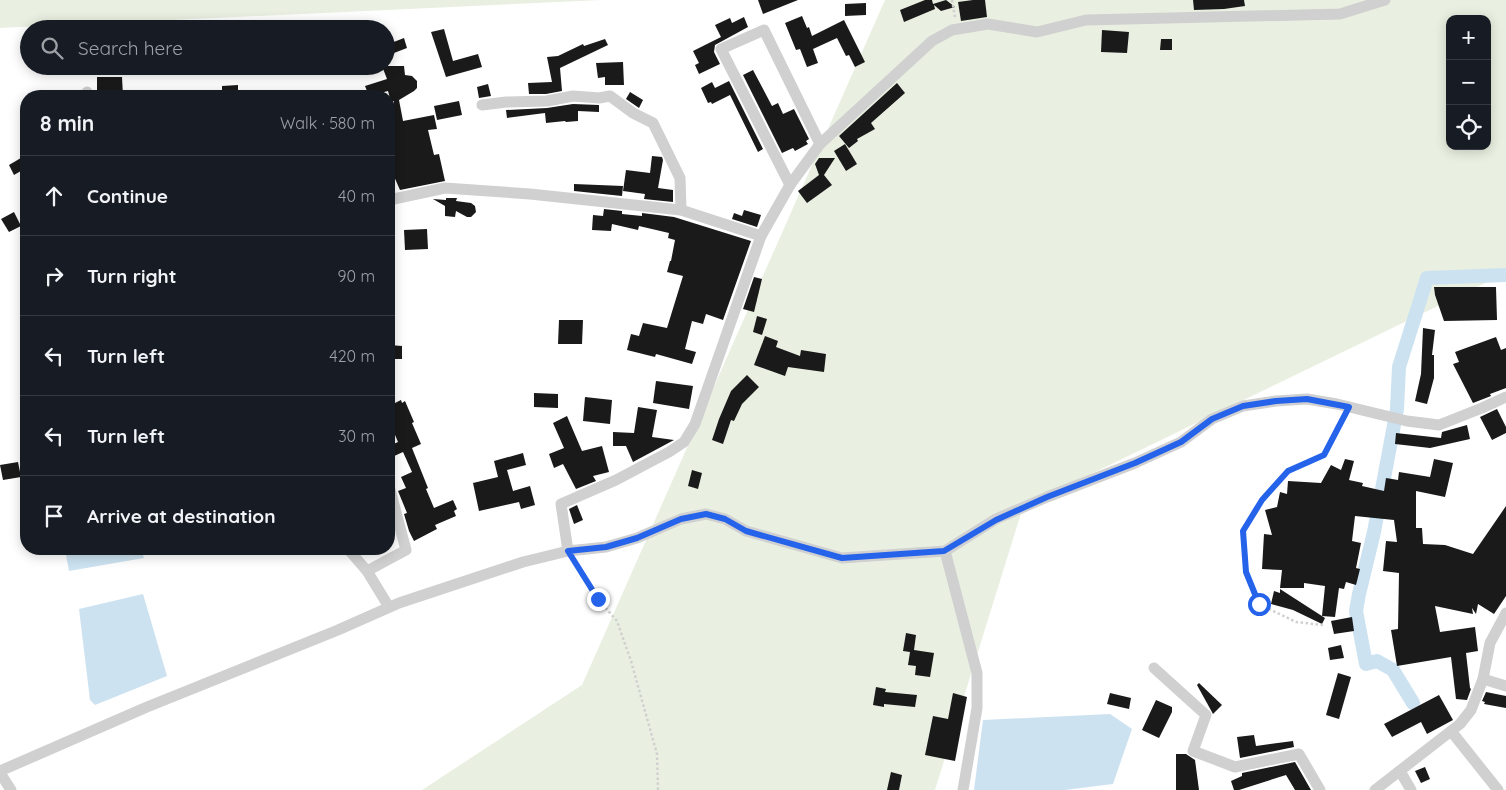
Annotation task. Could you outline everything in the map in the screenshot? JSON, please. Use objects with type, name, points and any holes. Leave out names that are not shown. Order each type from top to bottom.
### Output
[{"type":"street","points":[[568,551],[561,504],[616,480],[684,442],[695,424],[761,236],[790,185],[820,144],[932,41],[952,30],[988,24],[1037,32],[1086,20],[1340,14],[1385,0]]},
{"type":"street","points":[[790,185],[721,49],[764,30],[820,144]]},
{"type":"street","points":[[482,105],[506,102],[547,101],[573,96],[599,98],[610,96],[633,113],[653,123],[680,178],[681,210]]},
{"type":"street","points":[[395,199],[445,188],[530,194],[681,210],[761,236]]},
{"type":"street","points":[[11,790],[0,772],[147,707],[338,630],[388,607],[524,562],[568,551],[606,547],[630,540],[681,519],[706,514],[725,519],[746,531],[842,558],[944,551],[996,520],[1181,442],[1212,419],[1243,406],[1307,399],[1407,421],[1440,425],[1506,397]]},
{"type":"street","points":[[367,571],[406,550],[395,509]]},
{"type":"street","points":[[944,551],[977,674],[977,708],[963,790]]},
{"type":"street","points":[[353,555],[367,571],[388,607]]},
{"type":"street","points":[[1374,790],[1460,724],[1471,710],[1483,679],[1490,643],[1506,613]]},
{"type":"street","points":[[1154,668],[1206,716],[1193,751],[1235,767],[1299,754],[1320,790]]},
{"type":"street","points":[[1483,679],[1506,686]]},
{"type":"street","points":[[1451,731],[1498,790]]},
{"type":"street","points":[[1400,771],[1411,790]]},
{"type":"path","points":[[952,0],[957,29]]},
{"type":"path","points":[[1323,625],[1296,622],[1259,604],[1246,572],[1243,531],[1262,500],[1288,471],[1324,455],[1349,407]]},
{"type":"path","points":[[568,551],[598,599],[617,621],[631,660],[657,754],[658,790]]},
{"type":"green space","points":[[0,0],[602,0],[172,20],[20,20],[20,27],[0,28]]},
{"type":"green space","points":[[885,0],[1506,0],[1506,273],[1023,507],[935,790],[422,790],[582,685]]},
{"type":"water","points":[[66,555],[143,555],[144,558],[69,571]]},
{"type":"water","points":[[143,594],[167,676],[95,705],[90,700],[79,609]]},
{"type":"water","points":[[1110,714],[1132,729],[1113,784],[1065,790],[974,790],[983,720]]},
{"type":"building","points":[[758,0],[798,0],[763,14]]},
{"type":"building","points":[[925,0],[932,0],[933,4],[946,0],[955,7],[941,11],[934,5],[935,9],[904,22],[900,10]]},
{"type":"building","points":[[985,0],[987,17],[961,21],[958,2]]},
{"type":"building","points":[[1193,0],[1244,0],[1245,6],[1194,10]]},
{"type":"building","points":[[866,3],[866,15],[845,16],[845,4]]},
{"type":"building","points":[[802,16],[812,36],[844,20],[865,62],[855,67],[849,55],[846,56],[837,38],[813,49],[818,63],[807,67],[800,49],[796,50],[785,23]]},
{"type":"building","points":[[744,17],[748,27],[715,45],[714,52],[720,64],[699,74],[695,65],[699,63],[693,51],[721,37],[715,25],[730,18],[732,23]]},
{"type":"building","points":[[444,29],[453,61],[478,54],[482,67],[446,77],[431,32]]},
{"type":"building","points":[[1102,30],[1129,32],[1127,53],[1101,52]]},
{"type":"building","points":[[404,38],[407,48],[395,53],[395,42]]},
{"type":"building","points":[[605,39],[608,45],[560,68],[562,91],[546,94],[529,94],[528,83],[552,82],[547,57],[558,56],[583,44],[584,46]]},
{"type":"building","points":[[1161,39],[1172,39],[1172,50],[1160,50]]},
{"type":"building","points":[[623,62],[624,85],[605,85],[605,77],[598,78],[596,63]]},
{"type":"building","points":[[395,66],[404,66],[405,75],[412,76],[417,81],[417,88],[399,100],[403,121],[434,115],[437,129],[428,130],[434,155],[439,154],[445,181],[400,190],[395,179],[395,90],[367,90],[365,86],[387,79],[385,75],[395,75]]},
{"type":"building","points":[[753,70],[772,106],[778,103],[783,114],[794,109],[809,139],[806,141],[808,144],[795,151],[793,148],[782,153],[743,75]]},
{"type":"building","points":[[97,77],[122,77],[123,90],[97,90]]},
{"type":"building","points":[[729,81],[763,149],[758,152],[730,95],[712,104],[711,102],[708,103],[701,88],[712,82],[715,88]]},
{"type":"building","points":[[897,83],[905,93],[871,123],[875,129],[857,139],[858,141],[849,148],[839,136]]},
{"type":"building","points":[[488,84],[491,96],[479,98],[477,87]]},
{"type":"building","points":[[238,85],[238,90],[222,90],[222,86]]},
{"type":"building","points":[[630,92],[643,100],[639,108],[626,99]]},
{"type":"building","points":[[459,101],[462,115],[437,120],[434,106]]},
{"type":"building","points":[[573,104],[599,105],[599,112],[578,111],[578,121],[566,122],[546,123],[545,113],[507,118],[506,110],[547,108]]},
{"type":"building","points":[[845,144],[857,164],[846,171],[834,151]]},
{"type":"building","points":[[652,156],[662,157],[658,188],[673,190],[673,202],[644,199],[645,194],[623,191],[626,170],[650,173]]},
{"type":"building","points":[[819,158],[835,158],[824,175],[832,185],[807,203],[798,191],[819,175],[815,164]]},
{"type":"building","points":[[20,159],[20,172],[14,175],[9,165]]},
{"type":"building","points":[[574,184],[623,186],[622,196],[574,191]]},
{"type":"building","points":[[446,198],[457,198],[456,201],[471,203],[475,206],[476,212],[471,217],[456,211],[455,217],[445,216],[445,206],[433,199],[446,200]]},
{"type":"building","points":[[604,209],[622,211],[622,214],[642,216],[642,213],[674,217],[751,241],[723,320],[706,314],[703,324],[692,321],[685,349],[696,352],[692,364],[656,354],[655,357],[627,350],[631,334],[639,336],[643,323],[667,328],[683,276],[667,272],[675,240],[668,238],[669,233],[639,226],[638,230],[612,224],[611,231],[592,230],[593,215],[603,216]]},
{"type":"building","points":[[744,210],[761,215],[757,227],[732,219],[734,213],[742,216]]},
{"type":"building","points":[[14,212],[20,226],[9,232],[1,219]]},
{"type":"building","points":[[427,229],[428,249],[405,250],[404,230]]},
{"type":"building","points":[[754,277],[762,279],[754,312],[743,309]]},
{"type":"building","points":[[1434,287],[1496,287],[1497,320],[1444,321]]},
{"type":"building","points":[[757,316],[767,319],[762,335],[753,332]]},
{"type":"building","points":[[559,320],[583,320],[582,344],[558,344]]},
{"type":"building","points":[[1423,328],[1435,330],[1432,355],[1434,355],[1434,378],[1427,404],[1415,401],[1421,374]]},
{"type":"building","points":[[765,336],[778,341],[776,347],[800,356],[801,350],[826,354],[824,372],[788,367],[785,376],[754,365]]},
{"type":"building","points":[[1496,337],[1501,350],[1506,348],[1506,388],[1473,403],[1453,364],[1459,362],[1455,352]]},
{"type":"building","points":[[395,345],[402,346],[402,359],[395,359]]},
{"type":"building","points":[[747,375],[759,387],[742,404],[734,421],[731,420],[723,444],[712,440],[731,391]]},
{"type":"building","points":[[656,381],[693,386],[689,409],[653,403]]},
{"type":"building","points":[[534,393],[558,394],[558,408],[534,407]]},
{"type":"building","points":[[585,397],[612,400],[610,424],[583,421]]},
{"type":"building","points":[[401,400],[402,403],[405,401],[414,422],[412,423],[421,444],[412,448],[434,508],[453,500],[457,509],[454,511],[456,516],[435,525],[437,529],[414,541],[404,514],[407,513],[398,491],[406,488],[401,477],[412,472],[403,452],[395,456],[395,443],[398,442],[395,435],[395,403]]},
{"type":"building","points":[[638,407],[657,410],[652,437],[674,440],[633,462],[626,446],[613,446],[613,432],[634,433]]},
{"type":"building","points":[[1497,409],[1506,427],[1506,433],[1492,440],[1480,417]]},
{"type":"building","points":[[567,416],[582,451],[602,446],[609,472],[593,476],[596,481],[576,489],[563,464],[554,468],[549,454],[564,448],[553,423]]},
{"type":"building","points":[[1467,425],[1470,439],[1430,448],[1395,444],[1396,433],[1441,438],[1442,432]]},
{"type":"building","points":[[523,453],[526,465],[507,470],[513,491],[530,486],[535,505],[521,509],[519,502],[479,511],[473,483],[498,477],[494,461]]},
{"type":"building","points":[[1345,459],[1354,461],[1349,480],[1363,483],[1362,486],[1384,491],[1386,478],[1398,480],[1399,472],[1430,477],[1434,459],[1453,463],[1445,497],[1416,491],[1416,528],[1422,528],[1423,544],[1445,545],[1473,554],[1506,506],[1506,596],[1494,614],[1478,604],[1476,614],[1472,608],[1473,614],[1435,606],[1440,632],[1475,627],[1478,651],[1466,653],[1471,689],[1467,700],[1456,699],[1451,657],[1397,666],[1391,630],[1398,629],[1399,573],[1383,571],[1386,541],[1397,542],[1394,520],[1355,516],[1352,541],[1361,543],[1356,568],[1360,569],[1356,585],[1346,582],[1344,589],[1339,588],[1335,617],[1322,616],[1325,586],[1304,583],[1304,588],[1280,588],[1282,570],[1262,569],[1264,534],[1272,535],[1265,510],[1277,507],[1280,492],[1287,494],[1288,481],[1321,483],[1331,465],[1341,470]]},
{"type":"building","points":[[18,462],[20,477],[3,480],[0,465]]},
{"type":"building","points":[[692,470],[702,473],[698,489],[688,486]]},
{"type":"building","points":[[577,505],[583,520],[574,524],[569,509]]},
{"type":"building","points":[[1280,589],[1325,618],[1322,624],[1293,610],[1271,604],[1274,591],[1280,593]]},
{"type":"building","points":[[1352,617],[1354,631],[1334,634],[1331,621]]},
{"type":"building","points":[[906,633],[916,635],[914,650],[934,653],[930,677],[915,675],[916,666],[908,665],[910,652],[903,651]]},
{"type":"building","points":[[1341,645],[1344,658],[1330,660],[1328,648]]},
{"type":"building","points":[[1338,673],[1351,677],[1339,719],[1326,715]]},
{"type":"building","points":[[1199,683],[1222,705],[1213,714],[1197,685]]},
{"type":"building","points":[[876,687],[886,689],[885,692],[917,695],[915,707],[884,704],[884,707],[873,705]]},
{"type":"building","points":[[1486,692],[1506,696],[1506,708],[1484,704],[1485,702],[1482,701]]},
{"type":"building","points":[[953,693],[967,697],[955,761],[925,755],[933,716],[948,719]]},
{"type":"building","points":[[1110,693],[1131,698],[1129,709],[1107,704]]},
{"type":"building","points":[[1439,695],[1453,720],[1427,734],[1421,722],[1392,737],[1384,724]]},
{"type":"building","points":[[1156,700],[1172,707],[1172,712],[1159,738],[1142,730]]},
{"type":"building","points":[[1254,735],[1256,746],[1293,741],[1294,747],[1240,758],[1237,737]]},
{"type":"building","points":[[1176,754],[1186,754],[1195,760],[1199,790],[1176,790]]},
{"type":"building","points":[[1295,762],[1311,790],[1295,790],[1286,775],[1234,790],[1231,781],[1242,776],[1242,773]]},
{"type":"building","points":[[1425,767],[1430,779],[1421,783],[1415,771]]},
{"type":"building","points":[[891,772],[902,775],[899,790],[887,790]]},
{"type":"waterway","points":[[1413,703],[1393,670],[1377,661],[1366,664],[1356,611],[1374,532],[1397,409],[1399,367],[1427,278],[1506,275]]},
{"type":"route","points":[[598,599],[568,551],[606,547],[637,538],[681,519],[706,514],[725,519],[746,531],[842,558],[944,551],[996,520],[1181,442],[1212,419],[1243,406],[1307,399],[1349,407],[1324,455],[1288,471],[1262,500],[1243,531],[1246,572],[1259,604]]}]
